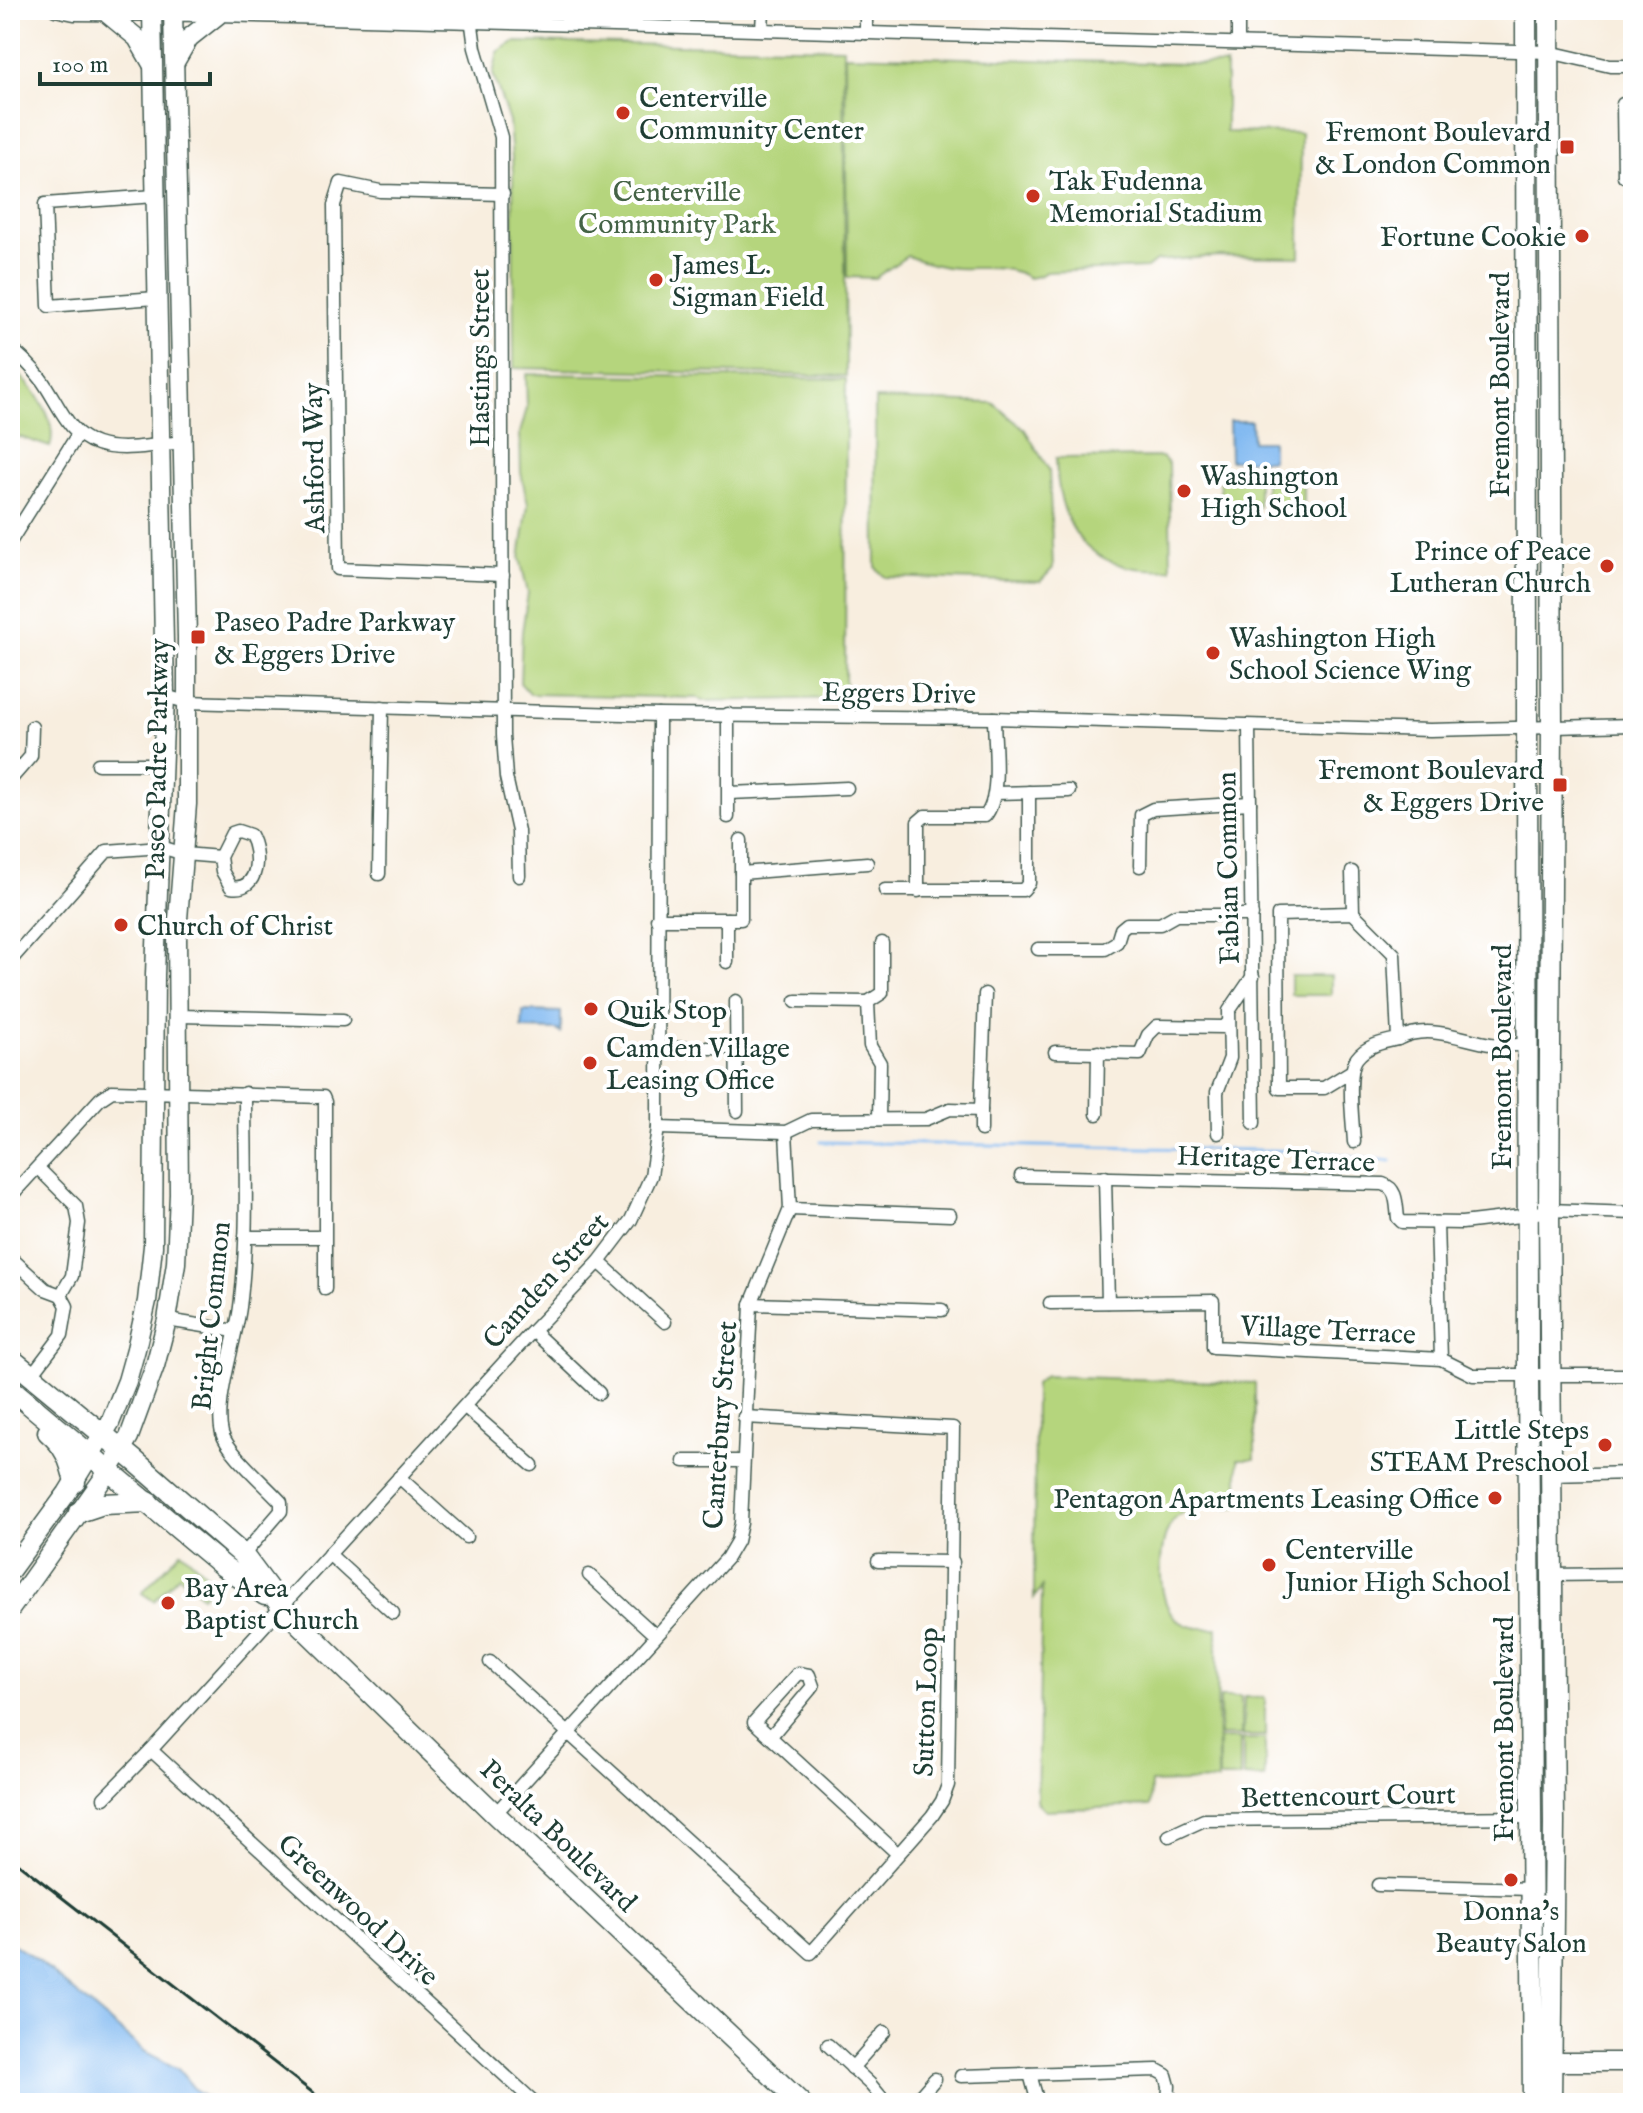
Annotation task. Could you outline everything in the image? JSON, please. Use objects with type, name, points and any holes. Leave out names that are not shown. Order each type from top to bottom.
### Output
[{"type":"main road","name":"Fremont Boulevard","points":[[1526,10],[1528,1045],[1549,1374],[1554,1823],[1543,2062],[1533,2103]]},
{"type":"main road","name":"Fremont Boulevard","points":[[1549,10],[1552,726],[1539,1213],[1528,1374],[1532,1889],[1543,2062],[1551,2103]]},
{"type":"main road","points":[[112,12],[137,38],[153,67]]},
{"type":"main road","name":"Paseo Padre Parkway","points":[[10,1571],[75,1482],[104,1435],[127,1381],[151,1274],[155,1212],[156,917],[165,696],[152,12]]},
{"type":"main road","name":"Paseo Padre Parkway","points":[[10,1610],[121,1450],[147,1389],[167,1320],[179,1229],[180,1016],[177,932],[187,804],[184,442],[173,12]]},
{"type":"main road","points":[[174,65],[189,38],[214,12]]},
{"type":"main road","points":[[1526,194],[1536,243],[1538,307],[1541,313],[1550,314]]},
{"type":"main road","points":[[1527,455],[1551,453]]},
{"type":"main road","name":"Peralta Boulevard","points":[[10,1358],[243,1555],[281,1606],[495,1814],[801,2103]]},
{"type":"main road","points":[[10,1388],[16,1405],[62,1443],[75,1482]]},
{"type":"main road","name":"Peralta Boulevard","points":[[10,1388],[223,1566],[281,1606]]},
{"type":"main road","points":[[79,1512],[103,1504],[148,1502]]},
{"type":"main road","points":[[1543,2062],[1633,2062]]},
{"type":"street","points":[[55,10],[74,14],[214,12],[471,16],[555,25],[1527,51],[1549,52],[1610,66],[1633,66]]},
{"type":"street","points":[[555,25],[557,10]]},
{"type":"street","points":[[762,30],[763,10]]},
{"type":"street","points":[[866,10],[866,33]]},
{"type":"street","points":[[1238,10],[1238,43]]},
{"type":"street","name":"Hastings Street","points":[[471,16],[475,48],[501,137],[503,710],[506,777],[518,831],[519,876]]},
{"type":"street","points":[[1623,104],[1628,139],[1624,176]]},
{"type":"street","name":"Ashford Way","points":[[503,194],[380,191],[341,183],[334,205],[338,569],[503,575]]},
{"type":"street","points":[[155,196],[45,204],[49,306],[156,298]]},
{"type":"street","points":[[10,348],[42,380],[78,434],[98,444],[115,447],[184,442]]},
{"type":"street","points":[[10,542],[78,434]]},
{"type":"street","name":"Eggers Drive","points":[[165,696],[186,702],[659,715],[994,718],[1430,730],[1633,725]]},
{"type":"street","points":[[379,874],[382,707]]},
{"type":"street","points":[[728,714],[728,817]]},
{"type":"street","name":"Camden Street","points":[[104,1798],[599,1262],[631,1220],[651,1176],[658,1128],[659,715]]},
{"type":"street","points":[[918,891],[918,822],[925,816],[985,816],[992,809],[995,793],[994,718]]},
{"type":"street","name":"Fabian Common","points":[[1249,726],[1254,1123]]},
{"type":"street","points":[[10,780],[31,756],[32,727]]},
{"type":"street","points":[[98,764],[163,764]]},
{"type":"street","points":[[729,793],[847,788]]},
{"type":"street","points":[[995,793],[1069,791]]},
{"type":"street","points":[[885,890],[1023,890],[1029,883],[1029,792]]},
{"type":"street","points":[[1140,866],[1141,815],[1153,809],[1250,803]]},
{"type":"street","points":[[657,919],[741,919],[741,840]]},
{"type":"street","points":[[10,961],[107,851],[161,847],[184,854],[220,857]]},
{"type":"street","points":[[741,873],[867,863]]},
{"type":"street","points":[[1352,872],[1353,913],[1394,954],[1398,1039]]},
{"type":"street","points":[[1352,1071],[1324,1088],[1279,1088],[1278,915],[1353,913]]},
{"type":"street","points":[[1038,949],[1105,949],[1117,942],[1121,929],[1127,924],[1160,924],[1176,915],[1252,915]]},
{"type":"street","points":[[727,919],[727,962]]},
{"type":"street","points":[[796,1001],[868,1002],[882,993],[882,943]]},
{"type":"street","points":[[1218,1133],[1217,1092],[1230,1058],[1229,1011],[1253,976]]},
{"type":"street","points":[[981,1130],[985,994]]},
{"type":"street","points":[[736,1001],[737,1111]]},
{"type":"street","points":[[868,1002],[870,1046],[880,1063],[879,1119]]},
{"type":"street","points":[[180,1016],[343,1020]]},
{"type":"street","points":[[1055,1052],[1140,1054],[1148,1035],[1157,1026],[1224,1027],[1229,1022]]},
{"type":"street","points":[[1354,1142],[1352,1071],[1358,1057],[1376,1044],[1408,1034],[1442,1032],[1491,1044],[1528,1045]]},
{"type":"street","points":[[658,1048],[737,1048]]},
{"type":"street","points":[[1097,1114],[1098,1052]]},
{"type":"street","points":[[10,1197],[112,1091],[323,1097],[325,1289]]},
{"type":"street","name":"Bright Common","points":[[243,1555],[279,1517],[281,1502],[229,1450],[222,1432],[221,1412],[240,1309],[245,1237],[245,1093]]},
{"type":"street","points":[[658,1128],[786,1132],[811,1120],[926,1119],[950,1109],[981,1110]]},
{"type":"street","name":"Canterbury Street","points":[[495,1814],[727,1558],[737,1541],[741,1523],[751,1304],[790,1209],[786,1132]]},
{"type":"street","points":[[38,1168],[69,1197],[78,1214],[72,1276],[61,1295]]},
{"type":"street","name":"Heritage Terrace","points":[[1021,1176],[1383,1184],[1390,1186],[1394,1192],[1398,1218],[1402,1222],[1462,1223],[1539,1213],[1633,1213]]},
{"type":"street","points":[[1105,1177],[1108,1302]]},
{"type":"street","points":[[790,1209],[950,1215]]},
{"type":"street","points":[[1437,1223],[1441,1359]]},
{"type":"street","points":[[245,1237],[323,1237]]},
{"type":"street","points":[[10,1257],[45,1289],[61,1295],[67,1306],[62,1335],[31,1376]]},
{"type":"street","points":[[599,1262],[665,1322]]},
{"type":"street","name":"Village Terrace","points":[[1050,1303],[1213,1301],[1213,1347],[1441,1359],[1473,1375],[1633,1375]]},
{"type":"street","points":[[751,1304],[942,1310]]},
{"type":"street","points":[[167,1320],[235,1331]]},
{"type":"street","points":[[533,1331],[599,1393]]},
{"type":"street","points":[[465,1407],[532,1465]]},
{"type":"street","name":"Sutton Loop","points":[[569,1731],[811,1953],[942,1801],[948,1785],[953,1428],[744,1417]]},
{"type":"street","points":[[684,1461],[743,1461]]},
{"type":"street","points":[[1550,1475],[1633,1473]]},
{"type":"street","points":[[399,1477],[466,1537]]},
{"type":"street","points":[[329,1554],[393,1613]]},
{"type":"street","points":[[878,1561],[953,1562]]},
{"type":"street","points":[[1551,1575],[1633,1574]]},
{"type":"street","points":[[589,1575],[656,1636]]},
{"type":"street","points":[[490,1662],[569,1731]]},
{"type":"street","points":[[771,1736],[813,1686],[809,1675],[798,1673],[754,1722],[898,1854]]},
{"type":"street","name":"Greenwood Drive","points":[[151,1750],[535,2103]]},
{"type":"street","name":"Bettencourt Court","points":[[1169,1836],[1204,1820],[1531,1817]]},
{"type":"street","points":[[1378,1885],[1532,1889]]},
{"type":"street","points":[[852,2068],[884,2032]]},
{"type":"street","points":[[828,2045],[886,2103]]},
{"type":"street","points":[[961,2076],[1157,2070],[1166,2075],[1168,2103]]},
{"type":"street","points":[[1030,2074],[1038,2103]]},
{"type":"street","points":[[914,2103],[935,2079]]},
{"type":"green space","name":"Centerville Community Park","points":[[514,42],[843,48],[846,376],[514,368],[513,171],[509,122],[493,74],[498,52]]},
{"type":"green space","name":"Tak Fudenna Memorial Stadium","points":[[845,55],[1226,65],[1226,132],[1301,133],[1300,257],[1219,256],[1156,261],[1147,268],[1046,272],[1029,278],[1003,269],[949,267],[907,256],[875,278],[847,277]]},
{"type":"green space","points":[[10,367],[42,403],[51,425],[50,447],[14,435],[10,437]]},
{"type":"green space","points":[[526,374],[846,379],[845,698],[702,701],[698,698],[530,694],[520,683],[522,632],[528,593],[520,558],[528,504],[521,473],[520,433],[527,408]]},
{"type":"green space","points":[[875,399],[993,403],[1025,430],[1049,470],[1053,568],[1040,582],[885,577],[876,568]]},
{"type":"green space","points":[[1162,457],[1169,464],[1171,569],[1120,565],[1100,556],[1072,528],[1058,485],[1056,458]]},
{"type":"green space","points":[[1220,481],[1258,481],[1258,507],[1220,507]]},
{"type":"green space","points":[[1265,481],[1303,481],[1303,507],[1265,507]]},
{"type":"green space","points":[[1291,976],[1331,976],[1331,995],[1291,995]]},
{"type":"green space","points":[[1045,1376],[1255,1383],[1255,1459],[1238,1459],[1238,1507],[1201,1508],[1181,1514],[1167,1532],[1161,1561],[1163,1591],[1171,1613],[1186,1625],[1217,1628],[1218,1781],[1151,1783],[1150,1806],[1045,1810],[1037,1802],[1042,1587],[1034,1598],[1035,1384]]},
{"type":"green space","points":[[181,1551],[215,1582],[202,1596],[179,1575],[154,1601],[142,1593]]},
{"type":"green space","points":[[1220,1697],[1241,1697],[1241,1736],[1220,1736]]},
{"type":"green space","points":[[1244,1697],[1265,1698],[1265,1736],[1243,1736]]},
{"type":"green space","points":[[1219,1739],[1240,1739],[1240,1778],[1219,1778]]},
{"type":"green space","points":[[1243,1739],[1265,1739],[1265,1778],[1243,1777]]},
{"type":"water","points":[[1229,421],[1251,421],[1252,441],[1272,441],[1272,460],[1230,460]]},
{"type":"water","points":[[523,1011],[561,1012],[561,1033],[557,1030],[522,1029]]},
{"type":"water","points":[[10,1942],[38,1961],[144,2051],[178,2069],[196,2091],[215,2103],[10,2103]]},
{"type":"waterway","points":[[821,1142],[1310,1151],[1391,1161]]},
{"type":"railway","points":[[10,1857],[326,2103]]},
{"type":"place","name":"Centerville Community Center","points":[[623,113]]},
{"type":"place","name":"Fremont Boulevard & London Common","points":[[1567,147]]},
{"type":"place","name":"Tak Fudenna Memorial Stadium","points":[[1033,196]]},
{"type":"place","name":"Fortune Cookie","points":[[1582,236]]},
{"type":"place","name":"James L. Sigman Field","points":[[656,280]]},
{"type":"place","name":"Washington High School","points":[[1184,491]]},
{"type":"place","name":"Prince of Peace Lutheran Church","points":[[1607,566]]},
{"type":"place","name":"Paseo Padre Parkway & Eggers Drive","points":[[198,637]]},
{"type":"place","name":"Washington High School Science Wing","points":[[1213,653]]},
{"type":"place","name":"Fremont Boulevard & Eggers Drive","points":[[1560,785]]},
{"type":"place","name":"Church of Christ","points":[[121,925]]},
{"type":"place","name":"Quik Stop","points":[[591,1009]]},
{"type":"place","name":"Camden Village Leasing Office","points":[[590,1063]]},
{"type":"place","name":"Little Steps STEAM Preschool","points":[[1605,1445]]},
{"type":"place","name":"Pentagon Apartments Leasing Office","points":[[1495,1498]]},
{"type":"place","name":"Centerville Junior High School","points":[[1269,1565]]},
{"type":"place","name":"Bay Area Baptist Church","points":[[168,1603]]},
{"type":"place","name":"Donna's Beauty Salon","points":[[1511,1880]]}]
